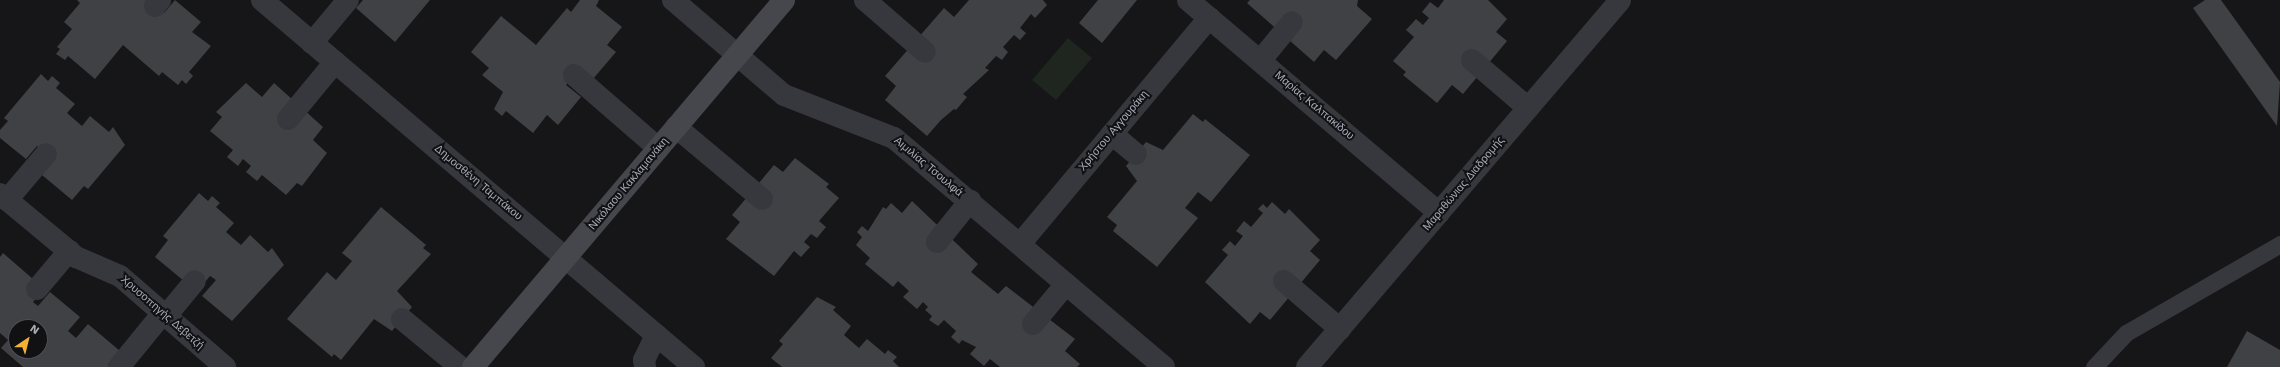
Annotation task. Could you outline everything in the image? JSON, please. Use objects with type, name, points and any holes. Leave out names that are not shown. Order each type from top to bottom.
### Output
[{"type":"street","name":"Δημοσθένη Ταμπάκου","points":[[262,0],[694,367]]},
{"type":"street","points":[[312,43],[348,0]]},
{"type":"street","name":"Αιμιλίας Τσουλφά","points":[[673,0],[736,56],[784,95],[894,138],[1164,367]]},
{"type":"street","name":"Νικόλαου Κακλαμανάκη","points":[[473,367],[784,0]]},
{"type":"street","points":[[865,0],[925,52]]},
{"type":"street","name":"Μαρίας Καλπακίδου","points":[[1188,0],[1439,213]]},
{"type":"street","name":"Μαραθώνιας Διαδρομής","points":[[1307,367],[1620,0]]},
{"type":"street","name":"Χρήστου Αγγουράκη","points":[[1020,244],[1209,18]]},
{"type":"street","points":[[1260,61],[1292,22]]},
{"type":"street","points":[[1472,60],[1528,108]]},
{"type":"street","points":[[288,119],[335,62]]},
{"type":"street","points":[[574,76],[658,148]]},
{"type":"street","points":[[676,127],[762,200]]},
{"type":"street","points":[[1112,134],[1136,154]]},
{"type":"street","points":[[4,197],[46,154]]},
{"type":"street","name":"Χρυσοπηγής Δεβετζή","points":[[4,197],[68,251],[120,276],[225,367]]},
{"type":"street","points":[[937,242],[970,201]]},
{"type":"street","points":[[36,290],[68,251]]},
{"type":"street","points":[[119,367],[195,281]]},
{"type":"street","points":[[1284,281],[1340,329]]},
{"type":"street","points":[[1033,324],[1066,284]]},
{"type":"street","points":[[402,319],[460,367]]},
{"type":"street","points":[[646,367],[644,360],[656,335]]},
{"type":"lane","points":[[2094,367],[2126,333],[2280,244]]},
{"type":"shaded area","points":[[1068,38],[1092,58],[1056,100],[1032,80]]},
{"type":"building","points":[[77,0],[148,0],[164,13],[175,0],[201,22],[192,32],[211,46],[189,72],[193,76],[186,84],[182,80],[178,85],[162,72],[159,76],[123,45],[95,79],[68,56],[65,60],[56,54],[60,49],[57,47],[72,29],[64,22],[80,3]]},
{"type":"building","points":[[363,0],[430,0],[395,42],[356,8]]},
{"type":"building","points":[[580,0],[599,0],[596,6],[622,27],[607,45],[616,52],[593,79],[580,68],[566,85],[581,97],[558,125],[547,115],[533,133],[506,111],[502,116],[494,109],[503,92],[482,75],[489,68],[471,52],[501,16],[536,45],[567,8],[571,12]]},
{"type":"building","points":[[969,0],[1043,0],[1047,5],[1035,18],[1031,14],[1020,28],[1026,33],[1020,40],[1014,35],[1003,47],[1008,52],[1002,60],[996,56],[985,68],[989,70],[963,94],[967,97],[956,110],[954,109],[941,120],[927,136],[885,100],[896,86],[885,76],[944,8],[954,17]]},
{"type":"building","points":[[1098,0],[1137,0],[1102,43],[1079,23]]},
{"type":"building","points":[[1250,0],[1358,0],[1357,6],[1372,19],[1336,60],[1324,50],[1314,62],[1247,3]]},
{"type":"building","points":[[1444,0],[1488,0],[1507,19],[1496,32],[1507,41],[1463,94],[1452,85],[1437,103],[1403,75],[1406,72],[1393,61],[1414,37],[1406,30],[1416,19],[1423,25],[1429,18],[1422,12],[1430,2],[1438,8]]},
{"type":"building","points":[[2205,0],[2221,0],[2280,82],[2277,126],[2193,8]]},
{"type":"building","points":[[41,74],[48,81],[52,76],[60,83],[56,88],[75,104],[67,113],[82,126],[90,116],[109,132],[113,127],[125,145],[88,189],[84,186],[72,200],[42,175],[46,154],[37,146],[26,159],[0,138],[0,130],[8,121],[4,118]]},
{"type":"building","points":[[246,83],[262,97],[274,83],[323,127],[313,140],[327,153],[302,186],[297,183],[286,195],[262,175],[257,181],[246,172],[251,166],[243,159],[238,166],[227,157],[233,150],[210,131],[222,117],[216,112]]},
{"type":"building","points":[[1193,114],[1203,122],[1205,119],[1250,155],[1211,202],[1198,192],[1185,208],[1198,218],[1157,267],[1113,231],[1117,225],[1107,217],[1137,181],[1126,166],[1146,142],[1163,150]]},
{"type":"building","points":[[795,158],[829,184],[826,187],[839,198],[819,221],[826,227],[817,238],[811,234],[804,242],[810,247],[801,257],[794,251],[774,276],[726,239],[740,222],[732,215],[774,165],[783,172]]},
{"type":"building","points":[[199,193],[208,201],[212,196],[220,203],[216,207],[234,223],[226,232],[241,245],[250,235],[268,252],[272,248],[284,265],[232,321],[202,296],[216,280],[210,276],[201,287],[184,281],[155,257],[168,240],[163,236]]},
{"type":"building","points":[[912,201],[978,264],[971,272],[998,294],[1006,286],[1075,339],[1065,351],[1080,364],[1077,367],[1000,367],[990,359],[984,366],[970,354],[976,347],[962,340],[959,344],[951,337],[956,331],[944,320],[938,326],[929,320],[932,316],[925,310],[928,307],[923,302],[917,309],[903,297],[909,291],[898,281],[893,287],[865,264],[870,258],[856,245],[862,237],[857,232],[862,226],[868,231],[883,207],[886,209],[891,203],[902,213]]},
{"type":"building","points":[[1272,202],[1285,214],[1289,209],[1320,240],[1310,251],[1320,260],[1270,320],[1260,312],[1250,324],[1205,282],[1228,255],[1222,250],[1230,241],[1235,246],[1243,236],[1236,231],[1244,221],[1251,227],[1263,213],[1258,209],[1263,204],[1267,208]]},
{"type":"building","points":[[381,207],[426,245],[423,248],[431,254],[397,291],[412,307],[392,331],[374,319],[341,360],[334,354],[332,357],[287,319],[327,272],[336,280],[352,261],[342,253]]},
{"type":"building","points":[[3,253],[33,279],[41,293],[33,302],[38,306],[50,292],[80,317],[68,331],[76,338],[88,324],[120,351],[108,365],[110,367],[23,367],[14,359],[48,359],[48,319],[8,319],[8,340],[0,333],[0,257]]},
{"type":"building","points":[[817,297],[836,307],[833,310],[851,326],[844,335],[859,348],[867,339],[885,354],[888,350],[897,357],[893,361],[899,367],[782,367],[771,358],[783,344],[779,341]]},
{"type":"building","points":[[2247,331],[2280,350],[2280,367],[2227,367]]},
{"type":"building","points":[[8,340],[8,354],[1,348]]}]
